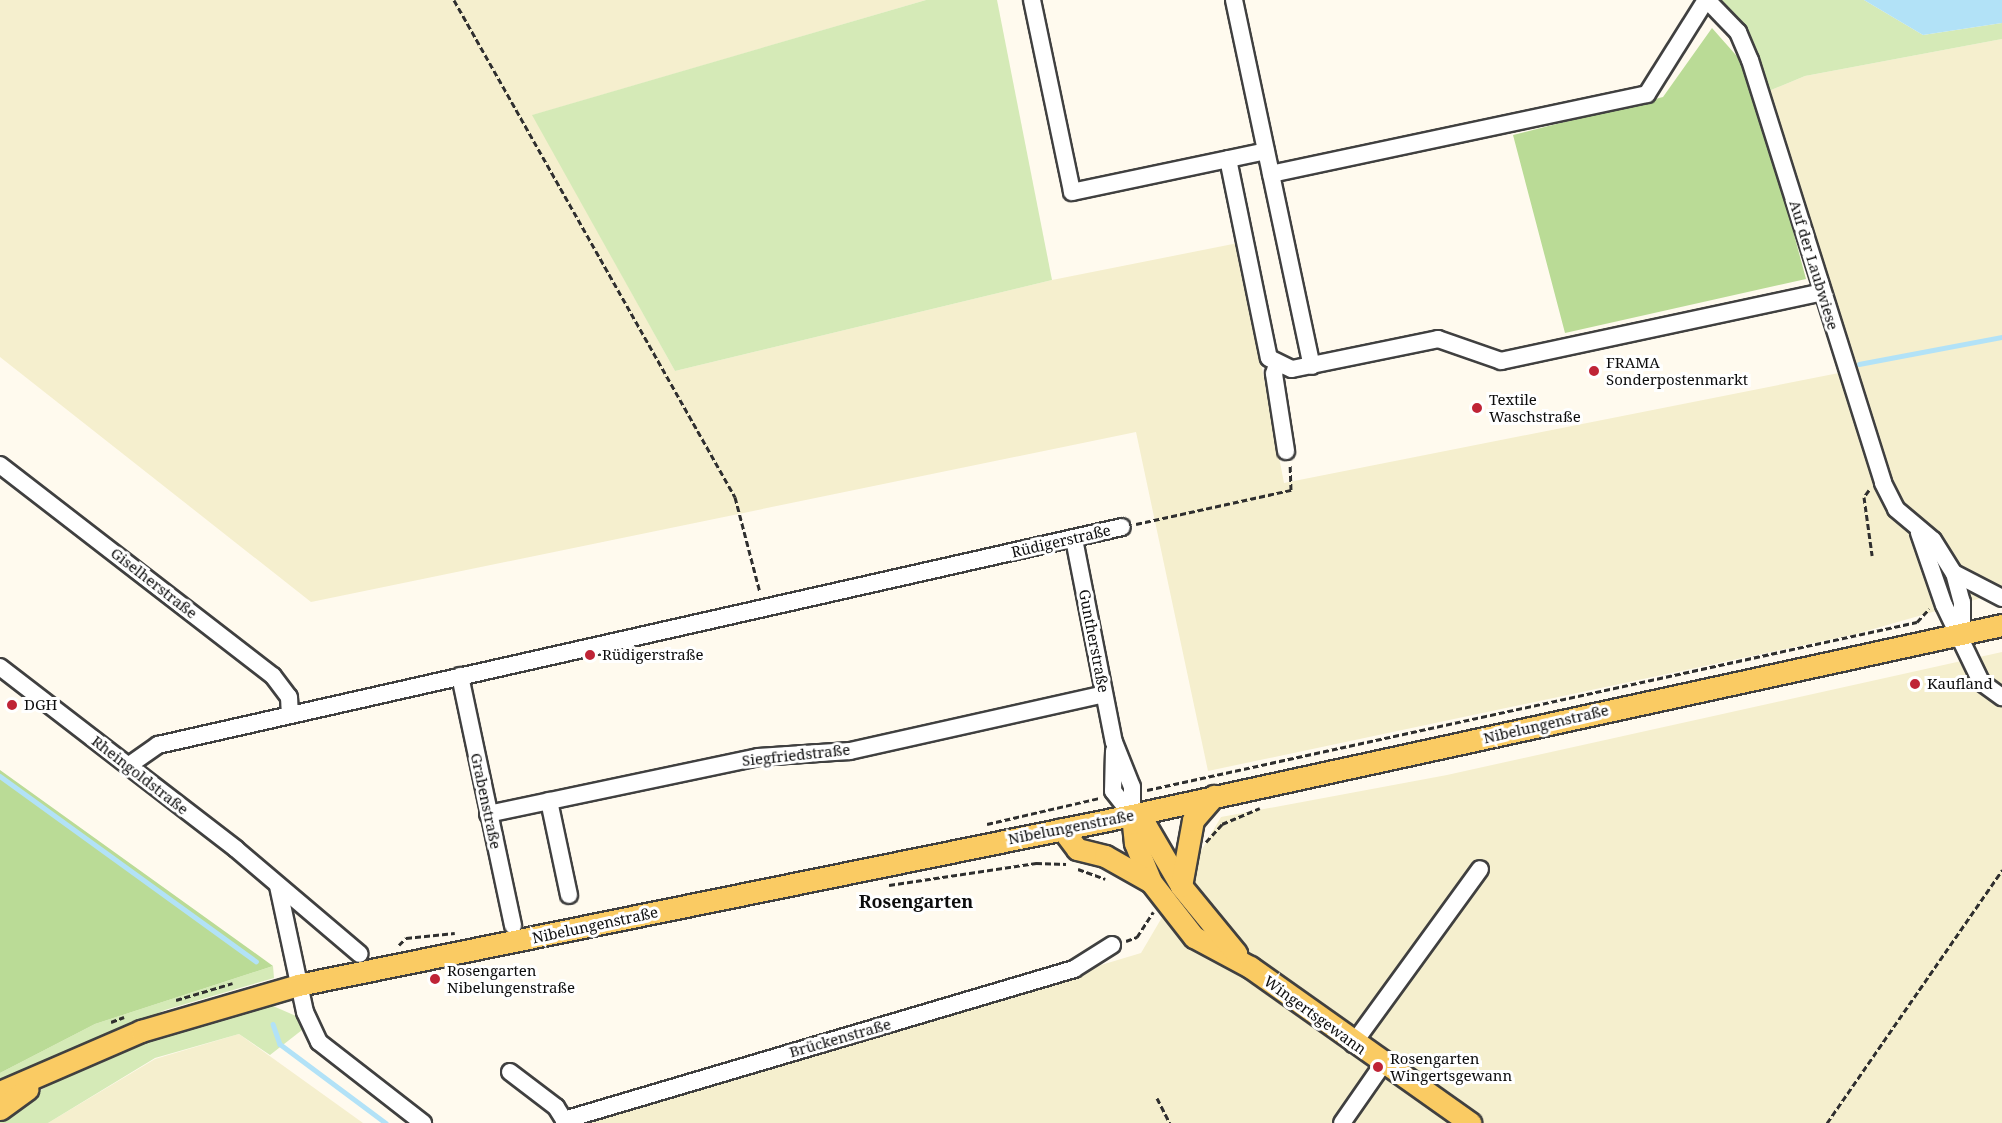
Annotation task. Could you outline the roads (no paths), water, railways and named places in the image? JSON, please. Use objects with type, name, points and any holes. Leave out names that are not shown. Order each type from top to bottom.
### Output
[{"type":"main road","name":"Nibelungenstraße","points":[[66,1064],[141,1030],[298,985],[1062,830],[2002,625]]},
{"type":"main road","points":[[1181,886],[1193,820],[1214,796]]},
{"type":"main road","name":"Wingertsgewann","points":[[1132,815],[1133,837],[1151,882],[1194,937],[1250,967],[1353,1044],[1470,1123]]},
{"type":"main road","name":"Wingertsgewann","points":[[1132,815],[1146,826],[1181,886],[1250,967]]},
{"type":"main road","points":[[1062,830],[1077,849],[1105,856],[1151,882]]},
{"type":"main road","points":[[0,1092],[66,1064]]},
{"type":"main road","points":[[0,1109],[66,1064]]},
{"type":"street","points":[[1032,0],[1072,192],[1266,151]]},
{"type":"street","points":[[1234,0],[1312,366]]},
{"type":"street","points":[[1271,174],[1647,94],[1707,0]]},
{"type":"street","name":"Auf der Laubwiese","points":[[1707,0],[1738,32],[1750,60],[1880,475],[1896,509],[1919,533],[1933,540],[1954,573],[1962,602],[1962,634]]},
{"type":"street","points":[[1228,159],[1269,358],[1277,364],[1292,369],[1438,339],[1501,361],[1822,292]]},
{"type":"street","points":[[1277,364],[1274,374],[1286,451]]},
{"type":"street","name":"Giselherstraße","points":[[0,465],[273,676],[289,697],[290,714]]},
{"type":"street","name":"Rüdigerstraße","points":[[128,766],[158,745],[763,606],[1122,527]]},
{"type":"street","name":"Auf der Laubwiese","points":[[1919,533],[1944,605],[1962,634]]},
{"type":"street","name":"Guntherstraße","points":[[1074,539],[1114,742],[1132,787],[1132,815]]},
{"type":"street","points":[[1954,573],[2002,598]]},
{"type":"street","points":[[1962,634],[1981,682],[2002,697]]},
{"type":"street","name":"Rheingoldstraße","points":[[0,667],[128,766],[360,954]]},
{"type":"street","name":"Grabenstraße","points":[[460,676],[513,926]]},
{"type":"street","name":"Siegfriedstraße","points":[[488,814],[758,757],[850,751],[1104,694]]},
{"type":"street","name":"Guntherstraße","points":[[1114,742],[1113,791],[1132,815]]},
{"type":"street","points":[[549,801],[569,895]]},
{"type":"street","points":[[1353,1044],[1480,868]]},
{"type":"street","points":[[278,886],[298,985],[319,1042],[423,1123]]},
{"type":"street","name":"Brückenstraße","points":[[562,1122],[1074,969],[1112,945]]},
{"type":"street","points":[[1342,1123],[1383,1064]]},
{"type":"street","points":[[510,1072],[556,1107],[562,1122]]},
{"type":"water","points":[[1864,0],[2002,0],[2002,23],[1923,35]]},
{"type":"waterway","points":[[1859,364],[2002,337]]},
{"type":"waterway","points":[[0,776],[256,961]]},
{"type":"waterway","points":[[273,1024],[280,1044],[386,1123]]},
{"type":"place","name":"FRAMA Sonderpostenmarkt","points":[[1594,371]]},
{"type":"place","name":"Textile Waschstraße","points":[[1477,408]]},
{"type":"place","name":"Rüdigerstraße","points":[[590,655]]},
{"type":"place","name":"Kaufland","points":[[1915,684]]},
{"type":"place","name":"DGH","points":[[12,705]]},
{"type":"place","name":"Rosengarten Nibelungenstraße","points":[[435,979]]},
{"type":"place","name":"Rosengarten Wingertsgewann","points":[[1378,1067]]},
{"type":"district","name":"Rosengarten","points":[[916,901]]}]
